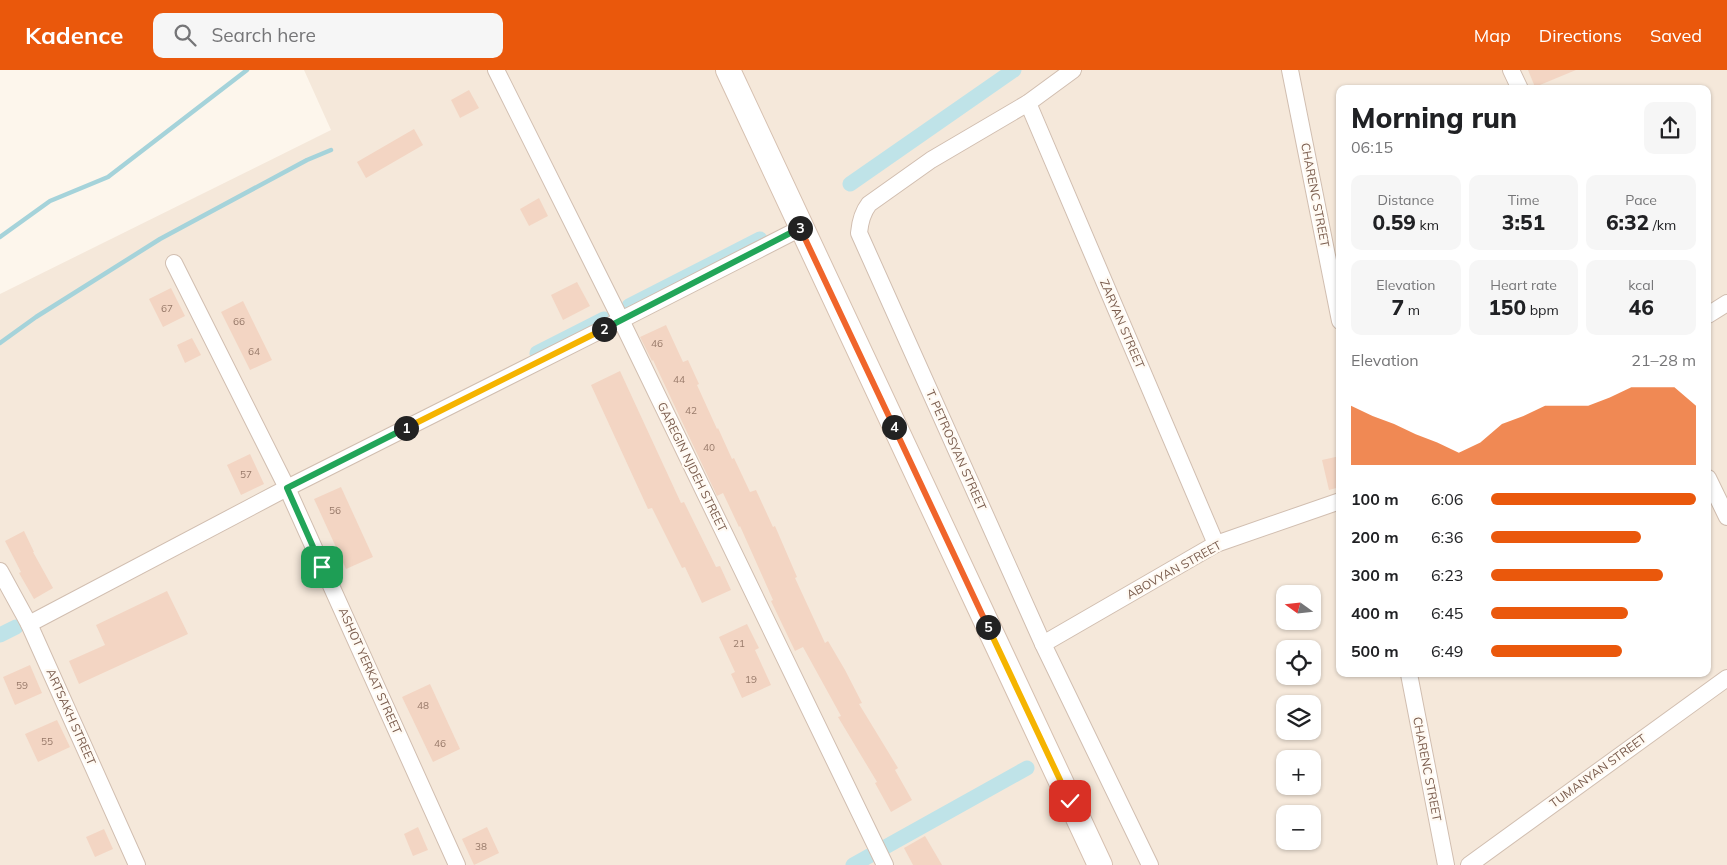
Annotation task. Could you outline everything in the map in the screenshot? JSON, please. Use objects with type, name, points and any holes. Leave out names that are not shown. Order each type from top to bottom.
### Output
[{"type":"street","name":"GAREGIN NJDEH STREET","points":[[496,70],[621,320],[883,862]]},
{"type":"street","points":[[728,70],[1100,865]]},
{"type":"street","name":"T. PETROSYAN STREET","points":[[1073,70],[1028,104],[931,160],[869,204],[861,217],[859,233],[1043,644],[1150,865]]},
{"type":"street","name":"CHARENC STREET","points":[[1290,70],[1336,301]]},
{"type":"street","points":[[1511,70],[1518,85]]},
{"type":"street","name":"ZARYAN STREET","points":[[1028,104],[1216,544]]},
{"type":"street","points":[[29,624],[287,488],[801,228]]},
{"type":"street","name":"ASHOT YERKAT STREET","points":[[174,263],[287,488],[457,865]]},
{"type":"street","points":[[1711,313],[1727,302]]},
{"type":"street","points":[[1711,484],[1727,518]]},
{"type":"street","name":"ABOVYAN STREET","points":[[1043,644],[1216,544],[1336,502]]},
{"type":"street","name":"ARTSAKH STREET","points":[[0,571],[29,624],[137,865]]},
{"type":"street","name":"CHARENC STREET","points":[[1410,677],[1446,865]]},
{"type":"street","name":"TUMANYAN STREET","points":[[1469,865],[1727,678]]},
{"type":"shaded area","points":[[304,70],[1727,70],[1727,865],[0,865],[0,294],[331,130]]},
{"type":"building","points":[[1528,70],[1576,70],[1540,85],[1534,85]]},
{"type":"building","points":[[469,90],[479,108],[460,118],[451,100]]},
{"type":"building","points":[[414,129],[423,145],[366,178],[357,162]]},
{"type":"building","points":[[539,198],[548,216],[529,226],[520,209]]},
{"type":"building","points":[[577,282],[590,306],[563,320],[551,295]]},
{"type":"building","points":[[171,288],[185,316],[163,327],[149,299]]},
{"type":"building","points":[[243,301],[272,360],[250,370],[221,312]]},
{"type":"building","points":[[666,325],[683,362],[688,360],[699,384],[697,385],[732,459],[734,458],[750,492],[756,490],[773,527],[775,526],[797,577],[795,578],[825,643],[828,641],[845,670],[862,703],[859,704],[898,768],[895,770],[912,800],[891,812],[875,783],[877,782],[838,717],[841,716],[803,647],[795,651],[771,601],[773,600],[740,526],[723,493],[717,496],[653,360],[640,337]]},
{"type":"building","points":[[192,338],[201,355],[185,363],[177,345]]},
{"type":"building","points":[[620,371],[681,503],[684,502],[716,567],[720,566],[731,590],[702,603],[685,567],[682,568],[652,508],[648,509],[591,385]]},
{"type":"building","points":[[250,454],[264,484],[241,495],[227,465]]},
{"type":"building","points":[[1336,457],[1336,488],[1329,490],[1322,460]]},
{"type":"building","points":[[341,487],[373,557],[346,569],[314,499]]},
{"type":"building","points":[[24,531],[33,552],[53,588],[34,599],[19,573],[21,572],[5,541]]},
{"type":"building","points":[[167,591],[188,634],[79,684],[69,661],[105,645],[96,625]]},
{"type":"building","points":[[747,624],[759,648],[755,650],[771,685],[742,698],[731,674],[735,672],[719,637]]},
{"type":"building","points":[[30,665],[42,693],[15,705],[3,677]]},
{"type":"building","points":[[430,684],[460,749],[433,762],[402,697]]},
{"type":"building","points":[[57,720],[70,747],[38,762],[25,734]]},
{"type":"building","points":[[418,827],[428,850],[413,856],[404,834]]},
{"type":"building","points":[[487,827],[499,853],[474,865],[462,839]]},
{"type":"building","points":[[104,829],[113,849],[95,857],[86,837]]},
{"type":"building","points":[[925,836],[942,865],[913,865],[904,848]]},
{"type":"waterway","points":[[0,237],[50,201],[108,177],[247,70]]},
{"type":"waterway","points":[[850,184],[1014,70]]},
{"type":"waterway","points":[[0,343],[36,317],[160,239],[307,160],[331,150]]},
{"type":"waterway","points":[[629,306],[760,239]]},
{"type":"waterway","points":[[537,353],[604,319]]},
{"type":"waterway","points":[[0,635],[16,627]]},
{"type":"waterway","points":[[853,865],[1027,768]]},
{"type":"route","points":[[322,567],[287,488],[801,228],[1070,801]]}]
